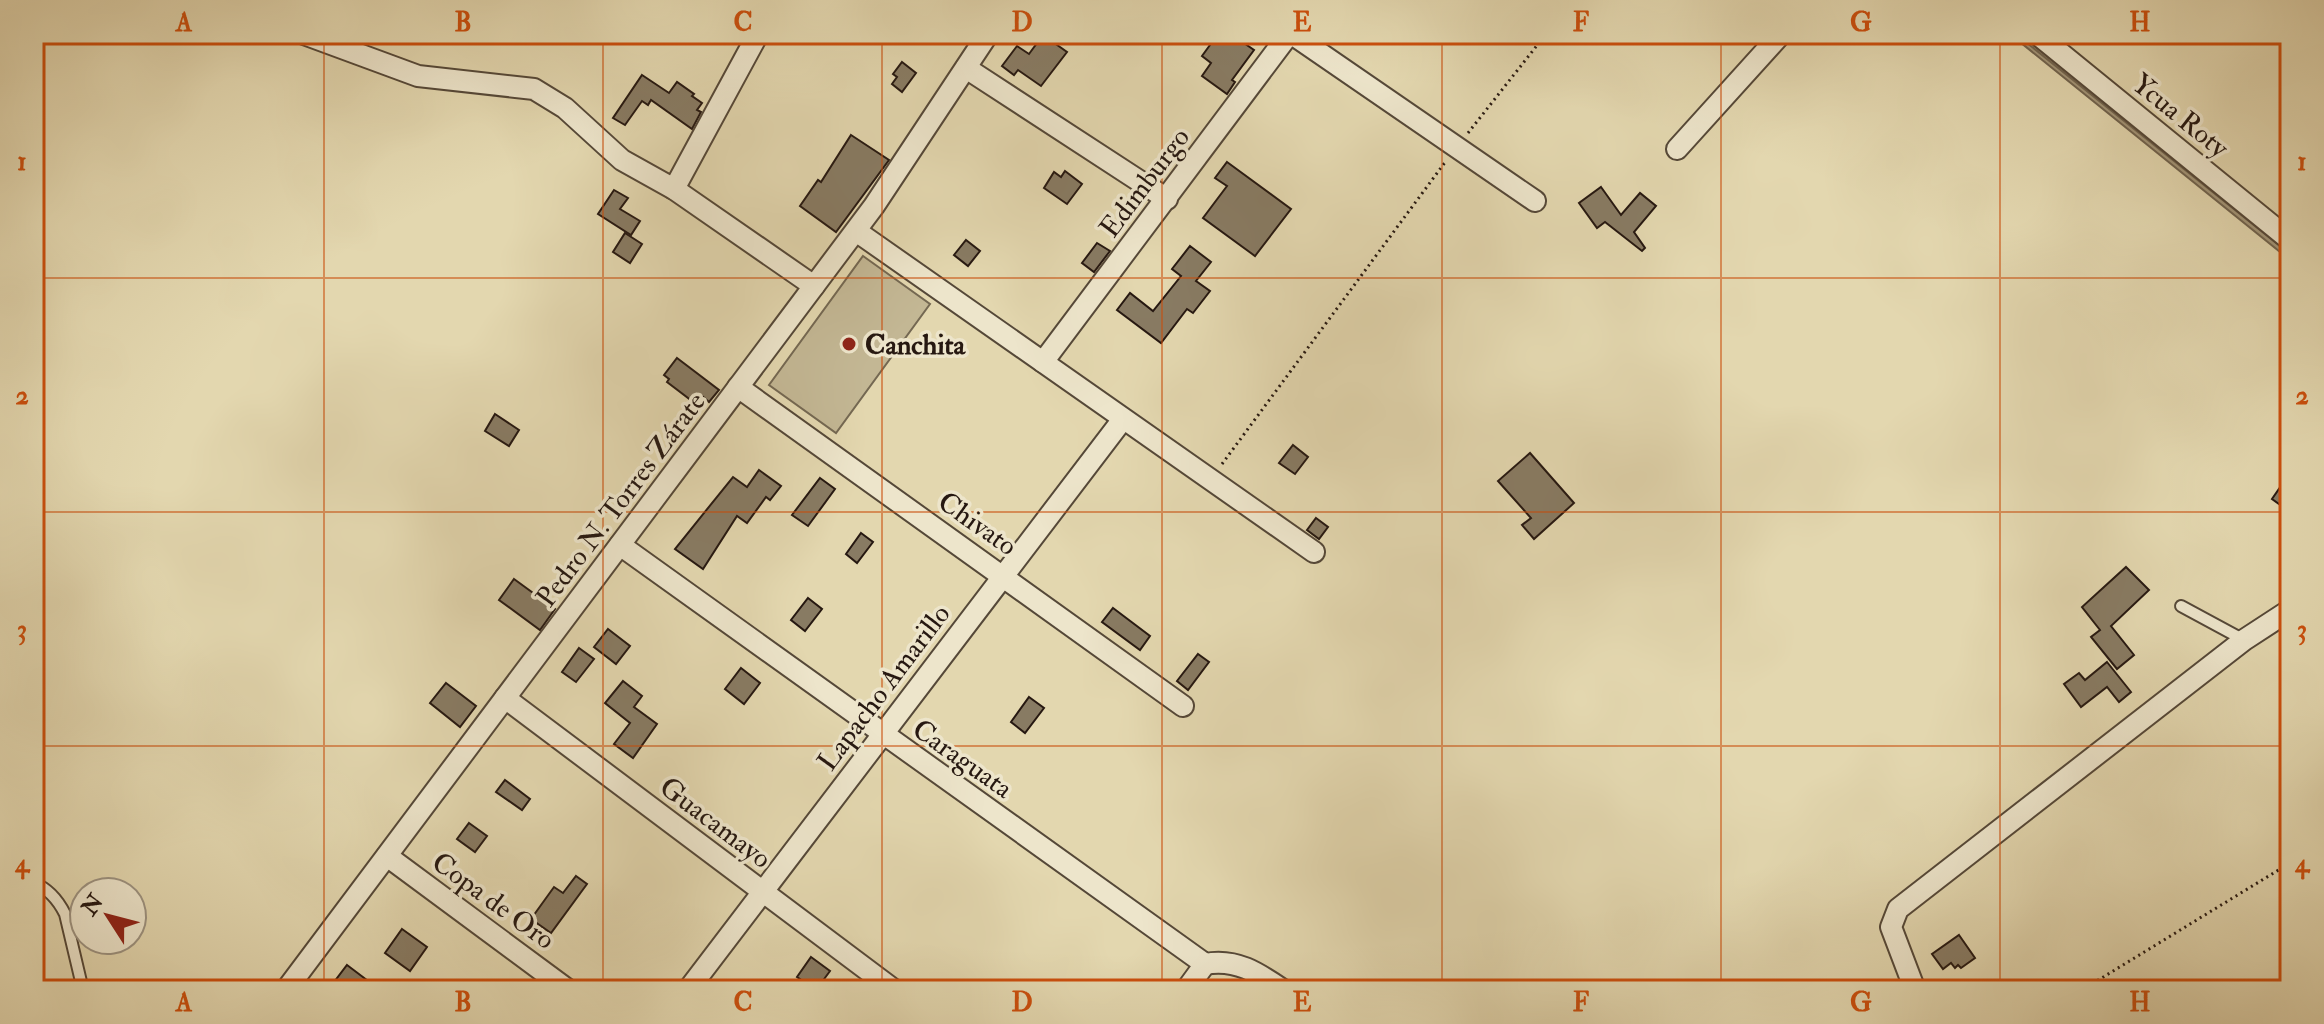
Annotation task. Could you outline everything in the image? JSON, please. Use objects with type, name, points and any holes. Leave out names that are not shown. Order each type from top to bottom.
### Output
[{"type":"street","points":[[304,34],[418,76],[534,89],[565,108],[622,160],[674,189],[814,286]]},
{"type":"street","points":[[674,189],[758,34]]},
{"type":"street","name":"Pedro N. Torres Zárate","points":[[286,990],[856,231],[988,34]]},
{"type":"street","points":[[1291,34],[1535,201]]},
{"type":"street","name":"Edimburgo","points":[[1043,362],[1291,34]]},
{"type":"street","points":[[1677,149],[1781,34]]},
{"type":"street","name":"Ycua Roty","points":[[2037,34],[2290,240]]},
{"type":"street","points":[[966,68],[1167,199]]},
{"type":"street","points":[[856,231],[1314,552]]},
{"type":"street","name":"Chivato","points":[[738,387],[1183,706]]},
{"type":"street","name":"Lapacho Amarillo","points":[[688,990],[1123,419]]},
{"type":"street","name":"Caraguata","points":[[620,545],[1205,964]]},
{"type":"street","points":[[1915,990],[1891,927],[1898,909],[2244,640],[2290,610]]},
{"type":"street","name":"Guacamayo","points":[[505,698],[894,990]]},
{"type":"street","name":"Copa de Oro","points":[[387,856],[568,990]]},
{"type":"street","points":[[1186,990],[1205,964],[1222,961],[1252,969],[1283,990]]},
{"type":"lane","points":[[2181,606],[2244,640]]},
{"type":"lane","points":[[34,883],[43,887],[59,903],[65,914],[83,990]]},
{"type":"path","points":[[1210,479],[1456,148],[1546,34]]},
{"type":"path","points":[[2082,990],[2290,863]]},
{"type":"shaded area","points":[[2010,34],[2016,34],[2290,254],[2290,260]]},
{"type":"shaded area","name":"Canchita","points":[[863,256],[930,304],[836,433],[769,385]]},
{"type":"building","points":[[1218,34],[1240,34],[1247,39],[1244,43],[1254,50],[1232,80],[1235,82],[1227,94],[1202,76],[1211,63],[1202,56]]},
{"type":"building","points":[[1043,35],[1067,52],[1041,86],[1018,70],[1014,75],[1002,66],[1017,46],[1029,54]]},
{"type":"building","points":[[902,62],[916,73],[902,92],[892,84],[897,77],[893,74]]},
{"type":"building","points":[[642,75],[669,93],[677,82],[694,94],[692,96],[702,103],[692,129],[651,100],[648,105],[642,101],[625,125],[613,118]]},
{"type":"building","points":[[851,135],[889,160],[836,232],[800,206],[818,180],[821,182]]},
{"type":"building","points":[[1227,162],[1291,209],[1255,256],[1203,218],[1227,186],[1215,178]]},
{"type":"building","points":[[1065,171],[1082,184],[1067,204],[1044,188],[1054,172],[1061,177]]},
{"type":"building","points":[[1601,187],[1621,215],[1640,193],[1656,206],[1634,232],[1645,248],[1642,251],[1605,222],[1597,228],[1579,203]]},
{"type":"building","points":[[614,190],[628,198],[620,209],[640,221],[631,235],[598,214]]},
{"type":"building","points":[[625,233],[642,244],[630,263],[613,252]]},
{"type":"building","points":[[966,240],[980,251],[968,266],[954,255]]},
{"type":"building","points":[[1097,243],[1110,251],[1094,272],[1082,263]]},
{"type":"building","points":[[1190,246],[1211,262],[1196,281],[1210,291],[1193,313],[1187,309],[1161,343],[1117,310],[1130,293],[1153,311],[1181,276],[1172,269]]},
{"type":"building","points":[[677,358],[719,390],[709,402],[702,396],[696,404],[667,382],[669,379],[664,375]]},
{"type":"building","points":[[495,414],[519,430],[509,446],[485,431]]},
{"type":"building","points":[[1293,445],[1308,457],[1295,474],[1279,463]]},
{"type":"building","points":[[1530,453],[1574,503],[1534,539],[1522,525],[1531,518],[1498,481]]},
{"type":"building","points":[[759,470],[781,486],[770,500],[766,497],[747,523],[737,516],[703,569],[675,549],[733,477],[747,487]]},
{"type":"building","points":[[820,478],[835,489],[808,526],[792,515]]},
{"type":"building","points":[[2281,486],[2290,492],[2290,512],[2272,499]]},
{"type":"building","points":[[1316,518],[1328,527],[1319,539],[1307,530]]},
{"type":"building","points":[[861,533],[873,542],[857,563],[846,554]]},
{"type":"building","points":[[2126,567],[2149,590],[2111,626],[2134,655],[2117,669],[2091,637],[2100,630],[2082,607]]},
{"type":"building","points":[[514,579],[555,609],[540,630],[499,600]]},
{"type":"building","points":[[808,598],[822,609],[805,631],[791,620]]},
{"type":"building","points":[[1113,608],[1150,636],[1140,650],[1102,622]]},
{"type":"building","points":[[608,629],[630,646],[616,664],[594,647]]},
{"type":"building","points":[[579,648],[594,659],[576,682],[562,672]]},
{"type":"building","points":[[1198,654],[1209,662],[1188,690],[1177,681]]},
{"type":"building","points":[[2107,662],[2131,692],[2119,702],[2107,687],[2081,707],[2064,684],[2079,673],[2085,680]]},
{"type":"building","points":[[741,668],[760,683],[744,704],[725,689]]},
{"type":"building","points":[[623,681],[642,696],[634,707],[657,724],[633,758],[614,744],[630,723],[605,703]]},
{"type":"building","points":[[446,683],[476,706],[460,727],[430,703]]},
{"type":"building","points":[[1029,697],[1044,708],[1025,733],[1011,722]]},
{"type":"building","points":[[505,780],[530,799],[522,810],[496,792]]},
{"type":"building","points":[[469,823],[487,836],[475,852],[457,839]]},
{"type":"building","points":[[576,876],[587,884],[551,933],[531,919],[554,887],[563,893]]},
{"type":"building","points":[[402,929],[427,947],[410,971],[385,953]]},
{"type":"building","points":[[1959,935],[1975,958],[1961,968],[1958,965],[1955,968],[1951,963],[1943,969],[1932,954]]},
{"type":"building","points":[[811,957],[830,971],[816,990],[797,977]]},
{"type":"building","points":[[347,965],[380,990],[328,990]]},
{"type":"place","name":"Canchita","points":[[849,344]]}]
